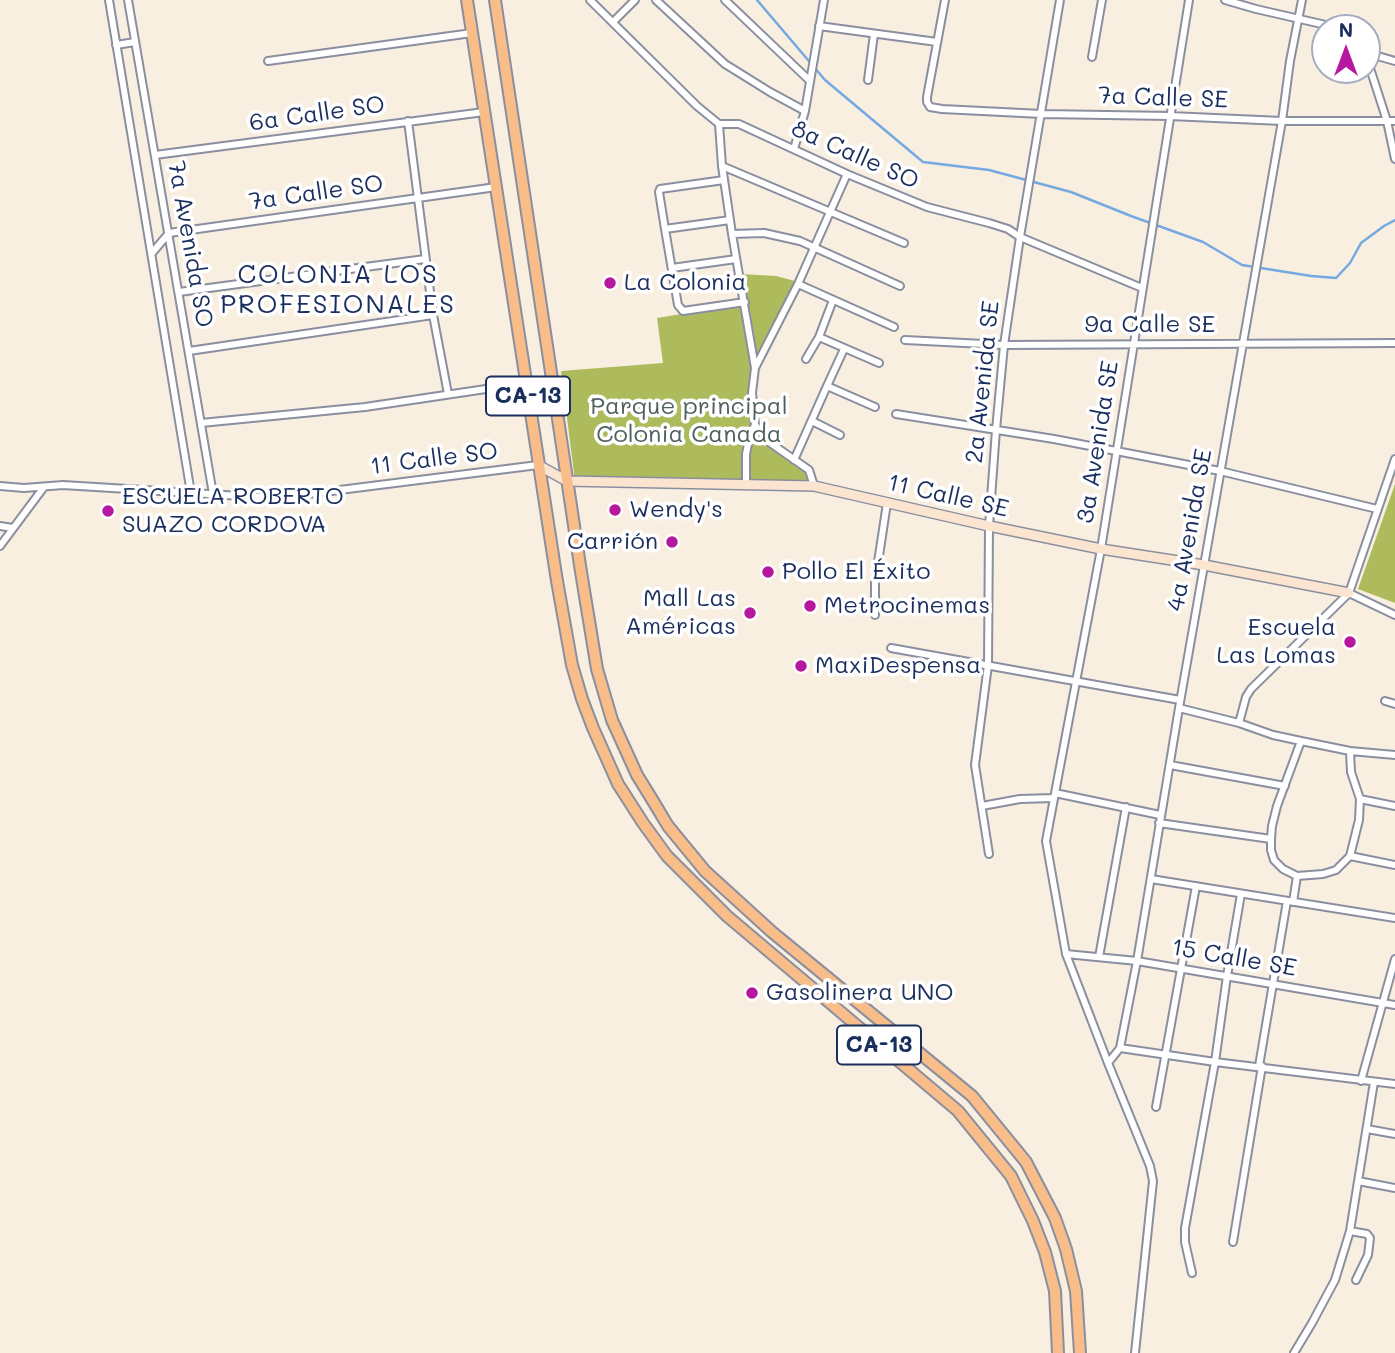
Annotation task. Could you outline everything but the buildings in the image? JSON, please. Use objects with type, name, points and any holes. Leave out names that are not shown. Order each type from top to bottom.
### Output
[{"type":"highway","name":"CA-13","points":[[467,0],[538,465],[572,665],[593,728],[618,784],[642,823],[667,856],[727,916],[958,1111],[1011,1176],[1045,1252],[1055,1291],[1058,1353]]},
{"type":"highway","name":"CA-13","points":[[495,0],[597,669],[612,720],[637,775],[668,827],[705,871],[772,932],[972,1096],[1026,1162],[1055,1218],[1066,1249],[1076,1291],[1080,1353]]},
{"type":"street","name":"7a Avenida SO","points":[[109,0],[191,493]]},
{"type":"street","name":"7a Avenida SO","points":[[128,0],[213,495]]},
{"type":"street","name":"8a Calle SO","points":[[590,0],[697,106],[719,124],[739,124],[928,207],[1008,229],[1020,237],[1142,288]]},
{"type":"street","points":[[613,22],[635,0]]},
{"type":"street","points":[[656,0],[725,64],[805,111]]},
{"type":"street","points":[[724,0],[810,80]]},
{"type":"street","points":[[794,149],[805,111],[824,0]]},
{"type":"street","points":[[819,26],[937,42],[945,0]]},
{"type":"street","name":"2a Avenida SE","points":[[989,854],[975,765],[988,665],[989,526],[996,430],[1004,345],[1020,237],[1060,0]]},
{"type":"street","points":[[1092,57],[1102,0]]},
{"type":"street","name":"3a Avenida SE","points":[[1066,954],[1046,841],[1101,549],[1189,0]]},
{"type":"street","points":[[1225,0],[1311,22]]},
{"type":"street","name":"4a Avenida SE","points":[[1108,1063],[1120,1048],[1151,879],[1302,0]]},
{"type":"street","points":[[268,61],[472,33]]},
{"type":"street","points":[[868,80],[874,34]]},
{"type":"street","points":[[116,45],[135,42]]},
{"type":"street","name":"7a Calle SE","points":[[937,42],[927,97],[930,107],[1042,114],[1282,121],[1395,121]]},
{"type":"street","points":[[1375,84],[1395,159]]},
{"type":"street","name":"6a Calle SO","points":[[155,155],[484,112]]},
{"type":"street","points":[[408,121],[433,315],[448,394]]},
{"type":"street","points":[[719,124],[724,180],[755,368],[752,393],[755,425],[768,442],[809,470],[814,486]]},
{"type":"street","points":[[722,166],[904,243]]},
{"type":"street","points":[[755,368],[798,284],[847,173]]},
{"type":"street","points":[[724,180],[660,189],[678,305],[683,312],[745,302]]},
{"type":"street","name":"7a Calle SO","points":[[169,233],[496,187]]},
{"type":"street","points":[[665,229],[730,220]]},
{"type":"street","points":[[152,253],[169,233]]},
{"type":"street","points":[[732,234],[764,233],[790,238],[900,286]]},
{"type":"street","points":[[179,292],[425,258]]},
{"type":"street","points":[[672,268],[736,259]]},
{"type":"street","points":[[798,284],[894,327]]},
{"type":"street","points":[[806,359],[819,337],[833,300]]},
{"type":"street","points":[[189,351],[433,315]]},
{"type":"street","points":[[819,337],[878,363]]},
{"type":"street","name":"9a Calle SE","points":[[905,340],[1004,345],[1395,343]]},
{"type":"street","points":[[794,460],[844,349]]},
{"type":"street","points":[[201,424],[365,407],[526,383]]},
{"type":"street","points":[[827,386],[875,407]]},
{"type":"street","points":[[896,414],[1220,471],[1377,509]]},
{"type":"street","points":[[812,422],[840,435]]},
{"type":"street","points":[[746,484],[746,454],[750,434],[755,425]]},
{"type":"street","points":[[1238,723],[1245,697],[1251,689],[1349,593],[1395,459]]},
{"type":"street","name":"11 Calle SE","points":[[538,465],[567,481],[814,486],[1101,549],[1204,565],[1349,593]]},
{"type":"street","name":"11 Calle SO","points":[[0,486],[63,485],[213,495],[292,496],[538,465]]},
{"type":"street","points":[[0,546],[44,487]]},
{"type":"street","points":[[875,615],[875,582],[887,503]]},
{"type":"street","points":[[0,526],[13,528]]},
{"type":"street","points":[[1349,593],[1395,615]]},
{"type":"street","points":[[891,648],[1180,700]]},
{"type":"street","points":[[1385,701],[1395,705]]},
{"type":"street","points":[[1179,708],[1273,735],[1350,751],[1395,755]]},
{"type":"street","points":[[1301,741],[1277,806],[1271,839],[1274,860],[1283,869],[1297,876],[1336,870],[1350,856],[1359,820],[1360,799],[1351,772],[1350,751]]},
{"type":"street","points":[[1170,765],[1285,786]]},
{"type":"street","points":[[982,806],[1054,795],[1126,807],[1160,819],[1271,839]]},
{"type":"street","points":[[1360,799],[1395,806]]},
{"type":"street","points":[[1100,957],[1126,807]]},
{"type":"street","points":[[1350,856],[1395,865]]},
{"type":"street","points":[[1233,1242],[1272,984],[1297,876]]},
{"type":"street","points":[[1151,879],[1395,918]]},
{"type":"street","points":[[1156,1107],[1196,887]]},
{"type":"street","points":[[1192,1273],[1185,1242],[1185,1228],[1215,1062],[1241,894]]},
{"type":"street","points":[[1066,954],[1150,1166],[1153,1181],[1135,1353]]},
{"type":"street","name":"15 Calle SE","points":[[1066,954],[1136,961],[1395,1005]]},
{"type":"street","points":[[1361,1081],[1395,959]]},
{"type":"street","points":[[1120,1048],[1395,1084]]},
{"type":"street","points":[[1294,1353],[1335,1280],[1350,1231],[1374,1082]]},
{"type":"street","points":[[1367,1129],[1395,1134]]},
{"type":"street","points":[[1359,1181],[1395,1188]]},
{"type":"street","points":[[1350,1231],[1367,1234],[1370,1238],[1368,1255],[1356,1280]]},
{"type":"green space","points":[[741,274],[776,276],[795,281],[756,362]]},
{"type":"green space","name":"Parque principal Colonia Canada","points":[[743,304],[754,369],[752,425],[767,444],[809,470],[814,486],[575,481],[561,371],[663,363],[657,318]]},
{"type":"green space","points":[[1395,484],[1395,603],[1358,589]]},
{"type":"waterway","points":[[757,0],[825,80],[923,162],[989,170],[1071,192],[1203,242],[1242,265],[1311,276],[1336,278],[1350,263],[1361,243],[1395,220]]},
{"type":"place","name":"La Colonia","points":[[610,283]]},
{"type":"place","name":"Wendy's","points":[[615,510]]},
{"type":"place","name":"ESCUELA ROBERTO SUAZO CORDOVA","points":[[108,511]]},
{"type":"place","name":"Carrión","points":[[672,542]]},
{"type":"place","name":"Pollo El Éxito","points":[[768,572]]},
{"type":"place","name":"Metrocinemas","points":[[810,606]]},
{"type":"place","name":"Mall Las Américas","points":[[750,613]]},
{"type":"place","name":"Escuela Las Lomas","points":[[1350,642]]},
{"type":"place","name":"MaxiDespensa","points":[[801,666]]},
{"type":"place","name":"Gasolinera UNO","points":[[752,993]]},
{"type":"district","name":"COLONIA LOS PROFESIONALES","points":[[338,290]]}]
